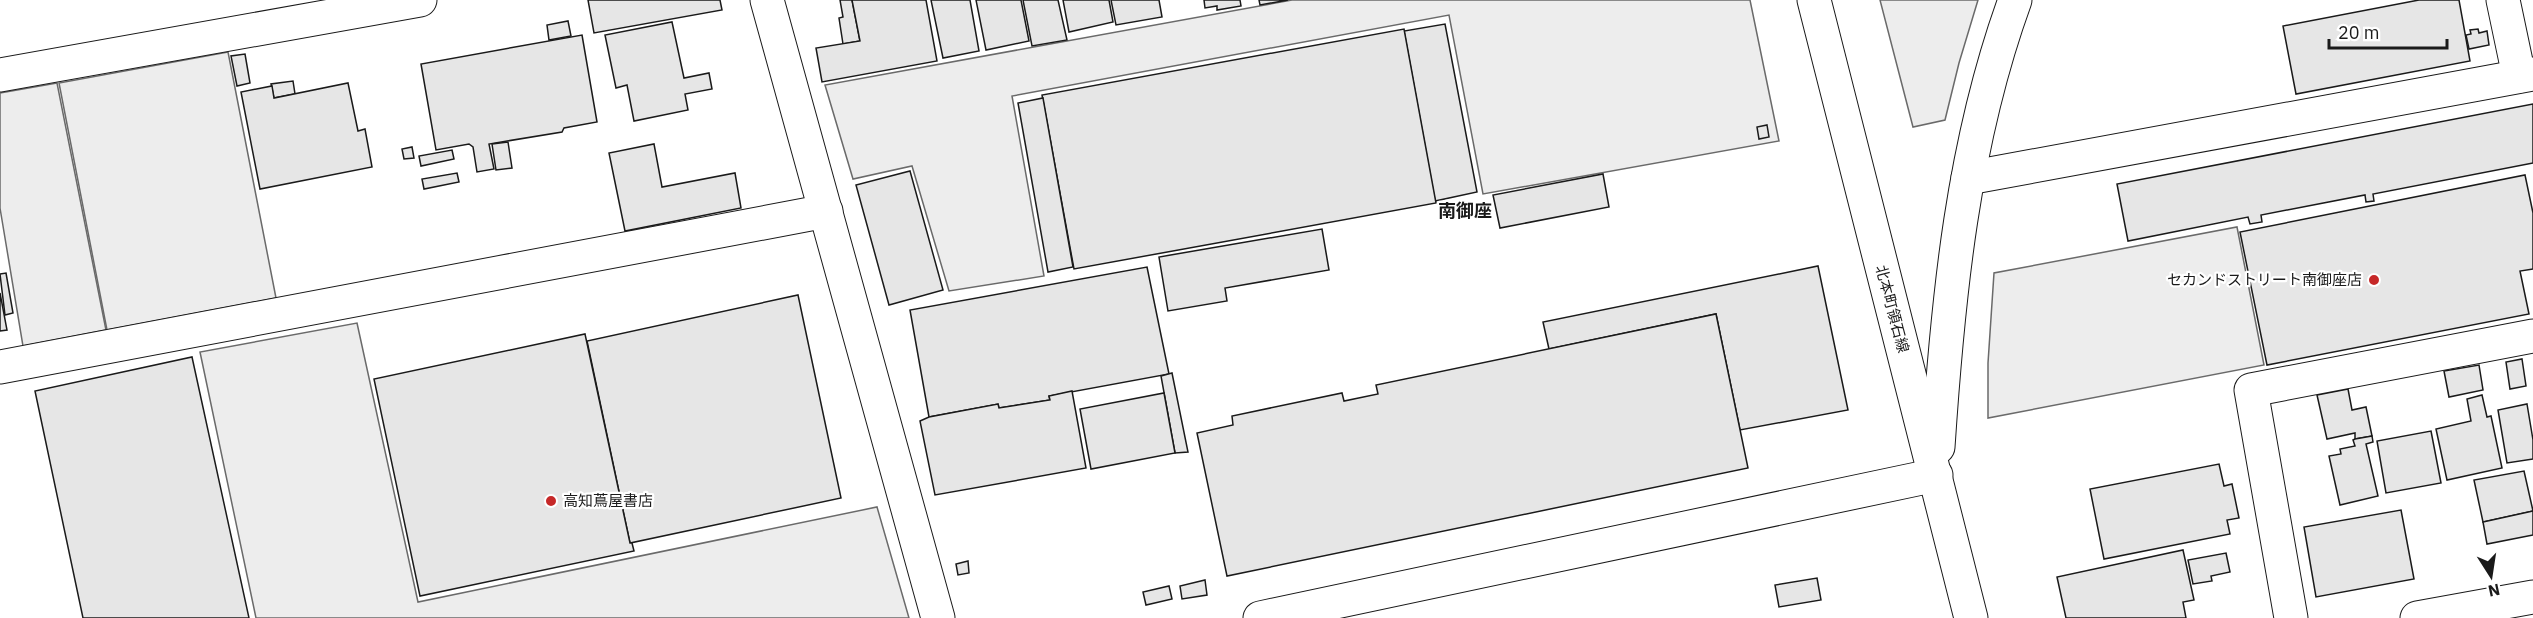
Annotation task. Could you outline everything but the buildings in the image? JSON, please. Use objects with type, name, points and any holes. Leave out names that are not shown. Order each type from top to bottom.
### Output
[{"type":"street","points":[[0,75],[420,0]]},
{"type":"street","points":[[767,0],[938,618]]},
{"type":"street","name":"北本町領石線","points":[[1814,0],[1971,618]]},
{"type":"street","points":[[1260,618],[1935,475],[1956,242],[1968,177],[2001,39],[2015,0]]},
{"type":"street","points":[[1968,177],[2526,75],[2504,0]]},
{"type":"street","points":[[0,367],[826,211]]},
{"type":"street","points":[[2291,618],[2251,390],[2533,336]]},
{"type":"street","points":[[2417,618],[2523,605]]},
{"type":"shaded area","points":[[1292,0],[1750,0],[1779,141],[1483,194],[1449,15],[1012,96],[1044,276],[949,291],[912,166],[853,179],[825,85]]},
{"type":"shaded area","points":[[1880,0],[1978,0],[1945,120],[1913,127]]},
{"type":"shaded area","points":[[228,52],[276,298],[107,330],[59,83]]},
{"type":"shaded area","points":[[57,83],[106,330],[23,346],[0,208],[0,93]]},
{"type":"shaded area","points":[[2237,227],[2264,365],[1988,418],[1988,363],[1994,273]]},
{"type":"shaded area","points":[[357,323],[418,602],[877,507],[909,618],[256,618],[200,352]]},
{"type":"place","name":"セカンドストリート南御座店","points":[[2374,280]]},
{"type":"place","name":"高知蔦屋書店","points":[[551,501]]},
{"type":"district","name":"南御座","points":[[1465,211]]}]
